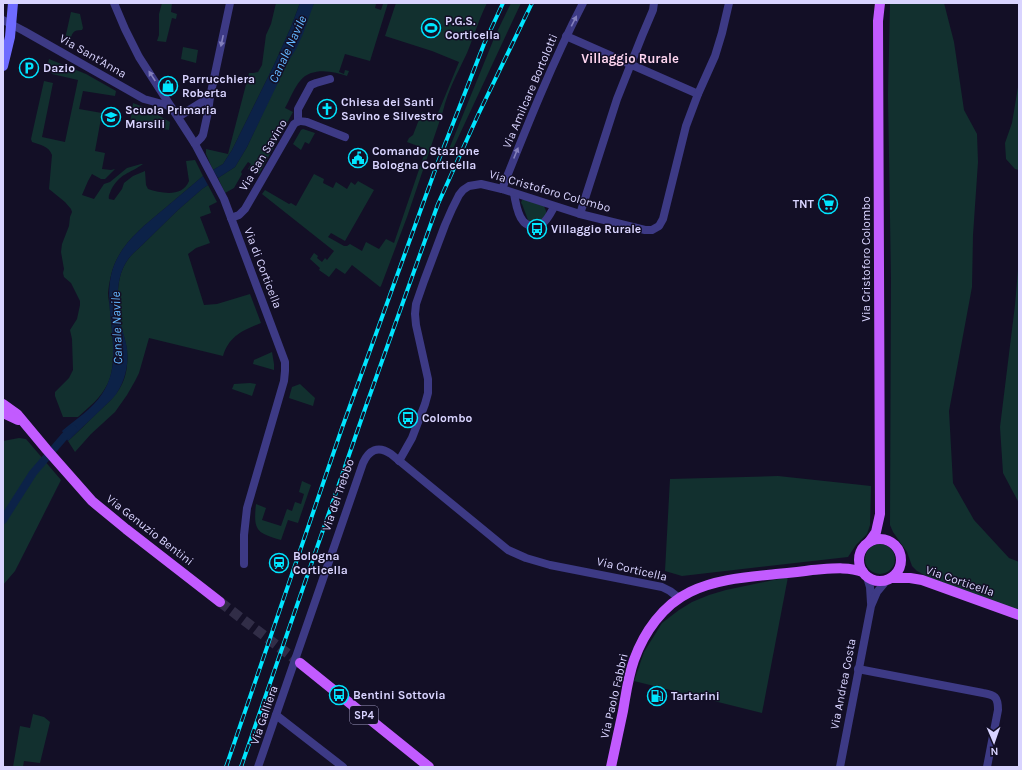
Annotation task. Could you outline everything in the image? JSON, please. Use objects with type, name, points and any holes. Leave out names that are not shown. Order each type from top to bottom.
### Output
[{"type":"main road","name":"Via Cristoforo Colombo","points":[[869,542],[876,532],[880,514],[878,29],[880,3]]},
{"type":"main road","points":[[3,404],[17,414],[33,434]]},
{"type":"main road","points":[[3,413],[20,422],[33,434]]},
{"type":"main road","name":"Via Genuzio Bentini","points":[[33,434],[92,501],[220,602]]},
{"type":"main road","name":"Via Cristoforo Colombo","points":[[880,514],[891,542]]},
{"type":"main road","points":[[834,568],[854,558],[869,542],[880,539],[891,542],[896,546],[910,570],[915,576],[922,580]]},
{"type":"main road","points":[[861,552],[860,564],[865,574]]},
{"type":"main road","points":[[679,598],[703,587],[732,580],[834,568],[854,569],[865,574],[874,581],[889,579],[896,575],[901,566],[902,556]]},
{"type":"main road","name":"Via Corticella","points":[[889,579],[910,578],[922,580],[1019,615]]},
{"type":"main road","name":"Via Paolo Fabbri","points":[[611,767],[629,680],[639,648],[653,624],[661,614],[679,598]]},
{"type":"main road","name":"SP4","points":[[300,663],[429,767]]},
{"type":"street","points":[[3,66],[10,37],[7,22],[13,3]]},
{"type":"street","name":"Via di Corticella","points":[[114,3],[133,46],[195,144],[224,199],[283,357],[285,367],[284,382],[247,508],[244,536],[244,564]]},
{"type":"street","points":[[195,144],[203,135],[230,3]]},
{"type":"street","name":"Via Amilcare Bortolotti","points":[[502,189],[532,112],[566,36],[583,3]]},
{"type":"street","points":[[580,214],[617,99],[654,3]]},
{"type":"street","name":"Via Cristoforo Colombo","points":[[399,461],[412,438],[426,404],[428,393],[428,379],[416,325],[416,304],[452,209],[459,195],[469,186],[482,184],[502,189],[554,207],[645,230],[652,230],[659,226],[663,219],[686,126],[715,56],[729,3]]},
{"type":"street","name":"Via Sant'Anna","points":[[7,22],[144,99],[166,105],[172,109]]},
{"type":"street","points":[[566,36],[698,94]]},
{"type":"street","points":[[298,121],[298,109],[311,85],[316,82],[330,80]]},
{"type":"street","points":[[178,117],[210,97]]},
{"type":"street","name":"Via San Savino","points":[[231,218],[240,215],[245,210],[294,124],[298,121],[307,122],[344,137]]},
{"type":"street","points":[[514,194],[517,208],[521,217],[524,223],[528,225],[539,226],[545,222],[554,207]]},
{"type":"street","name":"Via del Trebbo","points":[[292,670],[365,459],[371,452],[378,449],[386,451],[454,507]]},
{"type":"street","name":"Via Corticella","points":[[454,507],[508,550],[526,558],[550,565],[662,587],[679,598]]},
{"type":"street","name":"Via Andrea Costa","points":[[865,574],[870,587],[871,606]]},
{"type":"street","name":"Via Andrea Costa","points":[[840,767],[871,606],[880,587],[889,579]]},
{"type":"street","points":[[858,669],[991,694],[996,698],[998,710],[987,767]]},
{"type":"street","name":"Via Galliera","points":[[258,767],[292,670]]},
{"type":"street","points":[[276,715],[343,767]]},
{"type":"green space","points":[[162,3],[172,3],[171,12],[177,14],[176,19],[172,18],[166,42],[157,41],[159,35],[159,14]]},
{"type":"green space","points":[[276,3],[300,3],[274,65],[232,150],[223,164],[213,170],[206,154],[206,149],[228,154],[249,73],[258,72],[262,65],[266,35],[271,24]]},
{"type":"green space","points":[[314,3],[375,3],[375,8],[381,10],[383,4],[388,3],[370,61],[345,54],[339,72],[344,74],[345,70],[349,71],[347,76],[322,71],[310,74],[300,81],[285,108],[293,112],[259,174],[248,169],[251,164],[248,162],[241,172],[242,174],[234,188],[225,193],[218,178],[235,167],[247,147]]},
{"type":"green space","points":[[396,3],[487,3],[448,96],[407,217],[380,287],[352,265],[345,274],[336,268],[329,277],[319,270],[320,268],[310,259],[314,253],[322,262],[325,258],[327,260],[334,251],[262,194],[265,190],[289,204],[291,203],[296,206],[314,174],[324,179],[323,183],[333,188],[336,182],[347,189],[351,182],[355,185],[358,181],[374,190],[345,241],[331,233],[328,237],[344,246],[350,244],[362,251],[366,242],[379,249],[386,239],[394,243],[426,149],[407,142],[413,135],[422,112],[436,118],[459,62],[432,51],[385,36]]},
{"type":"green space","points":[[511,3],[521,3],[450,155],[447,154],[495,36]]},
{"type":"green space","points":[[890,3],[944,3],[954,42],[964,110],[977,134],[978,162],[973,235],[972,287],[949,411],[953,483],[974,520],[1009,558],[1019,562],[1019,611],[928,577],[917,571],[912,566],[907,552],[890,525],[891,279],[888,95]]},
{"type":"green space","points":[[71,12],[80,14],[83,28],[82,30],[73,32],[70,41],[65,39]]},
{"type":"green space","points":[[183,47],[198,50],[196,63],[181,59]]},
{"type":"green space","points":[[49,59],[86,74],[116,91],[115,96],[83,91],[79,109],[102,113],[95,151],[105,153],[102,169],[115,169],[105,179],[101,179],[92,174],[82,195],[94,199],[104,184],[110,182],[127,168],[141,164],[143,164],[125,174],[114,184],[109,195],[109,199],[114,200],[122,189],[124,183],[133,176],[145,171],[146,185],[148,189],[165,193],[176,192],[186,186],[189,181],[186,161],[195,160],[203,176],[143,227],[124,247],[119,255],[112,270],[108,293],[113,348],[111,375],[102,393],[78,417],[63,417],[55,396],[55,392],[69,378],[73,370],[72,339],[70,330],[77,319],[80,305],[80,301],[71,283],[64,277],[61,252],[72,212],[65,202],[49,189],[51,152],[44,146],[32,142],[31,139],[44,81],[53,83],[42,137],[65,142],[78,80],[52,74],[48,63]]},
{"type":"green space","points":[[1019,81],[1019,170],[1015,169],[1006,159],[1005,143],[1012,123]]},
{"type":"green space","points":[[133,103],[146,108],[170,122],[169,130],[130,124]]},
{"type":"green space","points":[[303,129],[315,133],[309,144],[305,142],[301,150],[293,144]]},
{"type":"green space","points":[[208,185],[217,202],[209,206],[211,213],[200,217],[210,243],[196,248],[188,254],[204,305],[217,304],[250,294],[261,323],[248,328],[233,339],[229,343],[223,356],[149,338],[139,373],[127,395],[115,412],[91,434],[75,452],[68,441],[107,404],[119,390],[125,378],[127,350],[121,326],[118,294],[121,274],[125,265],[130,257],[178,210]]},
{"type":"green space","points":[[522,200],[544,206],[546,216],[540,221],[531,222],[528,220],[521,203]]},
{"type":"green space","points":[[1019,258],[1019,503],[1003,473],[1000,427],[1015,305]]},
{"type":"green space","points":[[272,352],[274,370],[253,364],[254,360]]},
{"type":"green space","points":[[234,384],[256,384],[252,396],[232,389]]},
{"type":"green space","points":[[300,384],[315,398],[313,406],[289,398],[292,387]]},
{"type":"green space","points":[[19,438],[26,439],[61,480],[15,571],[3,585],[3,441]]},
{"type":"green space","points":[[778,476],[871,486],[870,525],[867,534],[856,545],[848,557],[682,576],[665,571],[670,479]]},
{"type":"green space","points":[[302,481],[311,485],[298,523],[288,520],[281,540],[258,530],[255,520],[256,504],[266,508],[262,520],[281,526],[287,509],[292,511],[295,502],[301,504],[304,494],[299,492]]},
{"type":"green space","points":[[880,544],[886,545],[894,553],[894,565],[886,573],[880,574],[874,573],[866,565],[865,559],[866,553],[874,545]]},
{"type":"green space","points":[[788,577],[762,713],[634,681],[644,652],[662,623],[679,610],[692,602],[709,595]]},
{"type":"green space","points":[[33,714],[44,717],[50,722],[40,763],[24,761],[23,767],[13,767],[20,726],[30,728]]},
{"type":"water","points":[[300,3],[314,3],[296,49],[288,62],[247,147],[235,167],[218,178],[213,170],[223,164],[232,150],[274,65]]},
{"type":"water","points":[[203,176],[208,185],[178,210],[130,257],[125,265],[121,274],[118,294],[121,325],[127,349],[127,362],[123,382],[113,398],[68,441],[62,431],[94,404],[102,394],[110,379],[113,363],[113,346],[109,296],[110,279],[119,255],[130,240],[143,227]]},
{"type":"waterway","name":"Canale Navile","points":[[3,520],[33,473],[64,437],[73,429]]},
{"type":"tunnel","points":[[220,602],[300,663]]},
{"type":"railway","points":[[226,767],[342,428],[438,162],[484,44],[503,3]]},
{"type":"railway","points":[[241,767],[366,406],[438,204],[478,115],[532,3]]},
{"type":"place","name":"P.G.S. Corticella","points":[[431,28]]},
{"type":"place","name":"Dazio","points":[[29,68]]},
{"type":"place","name":"Parrucchiera Roberta","points":[[168,86]]},
{"type":"place","name":"Chiesa dei Santi Savino e Silvestro","points":[[327,109]]},
{"type":"place","name":"Scuola Primaria Marsili","points":[[111,117]]},
{"type":"place","name":"Comando Stazione Bologna Corticella","points":[[358,158]]},
{"type":"place","name":"TNT","points":[[828,204]]},
{"type":"place","name":"Villaggio Rurale","points":[[537,229]]},
{"type":"place","name":"Colombo","points":[[408,418]]},
{"type":"place","name":"Bologna Corticella","points":[[279,563]]},
{"type":"place","name":"Bentini Sottovia","points":[[339,695]]},
{"type":"place","name":"Tartarini","points":[[657,696]]},
{"type":"district","name":"Villaggio Rurale","points":[[630,58]]}]
